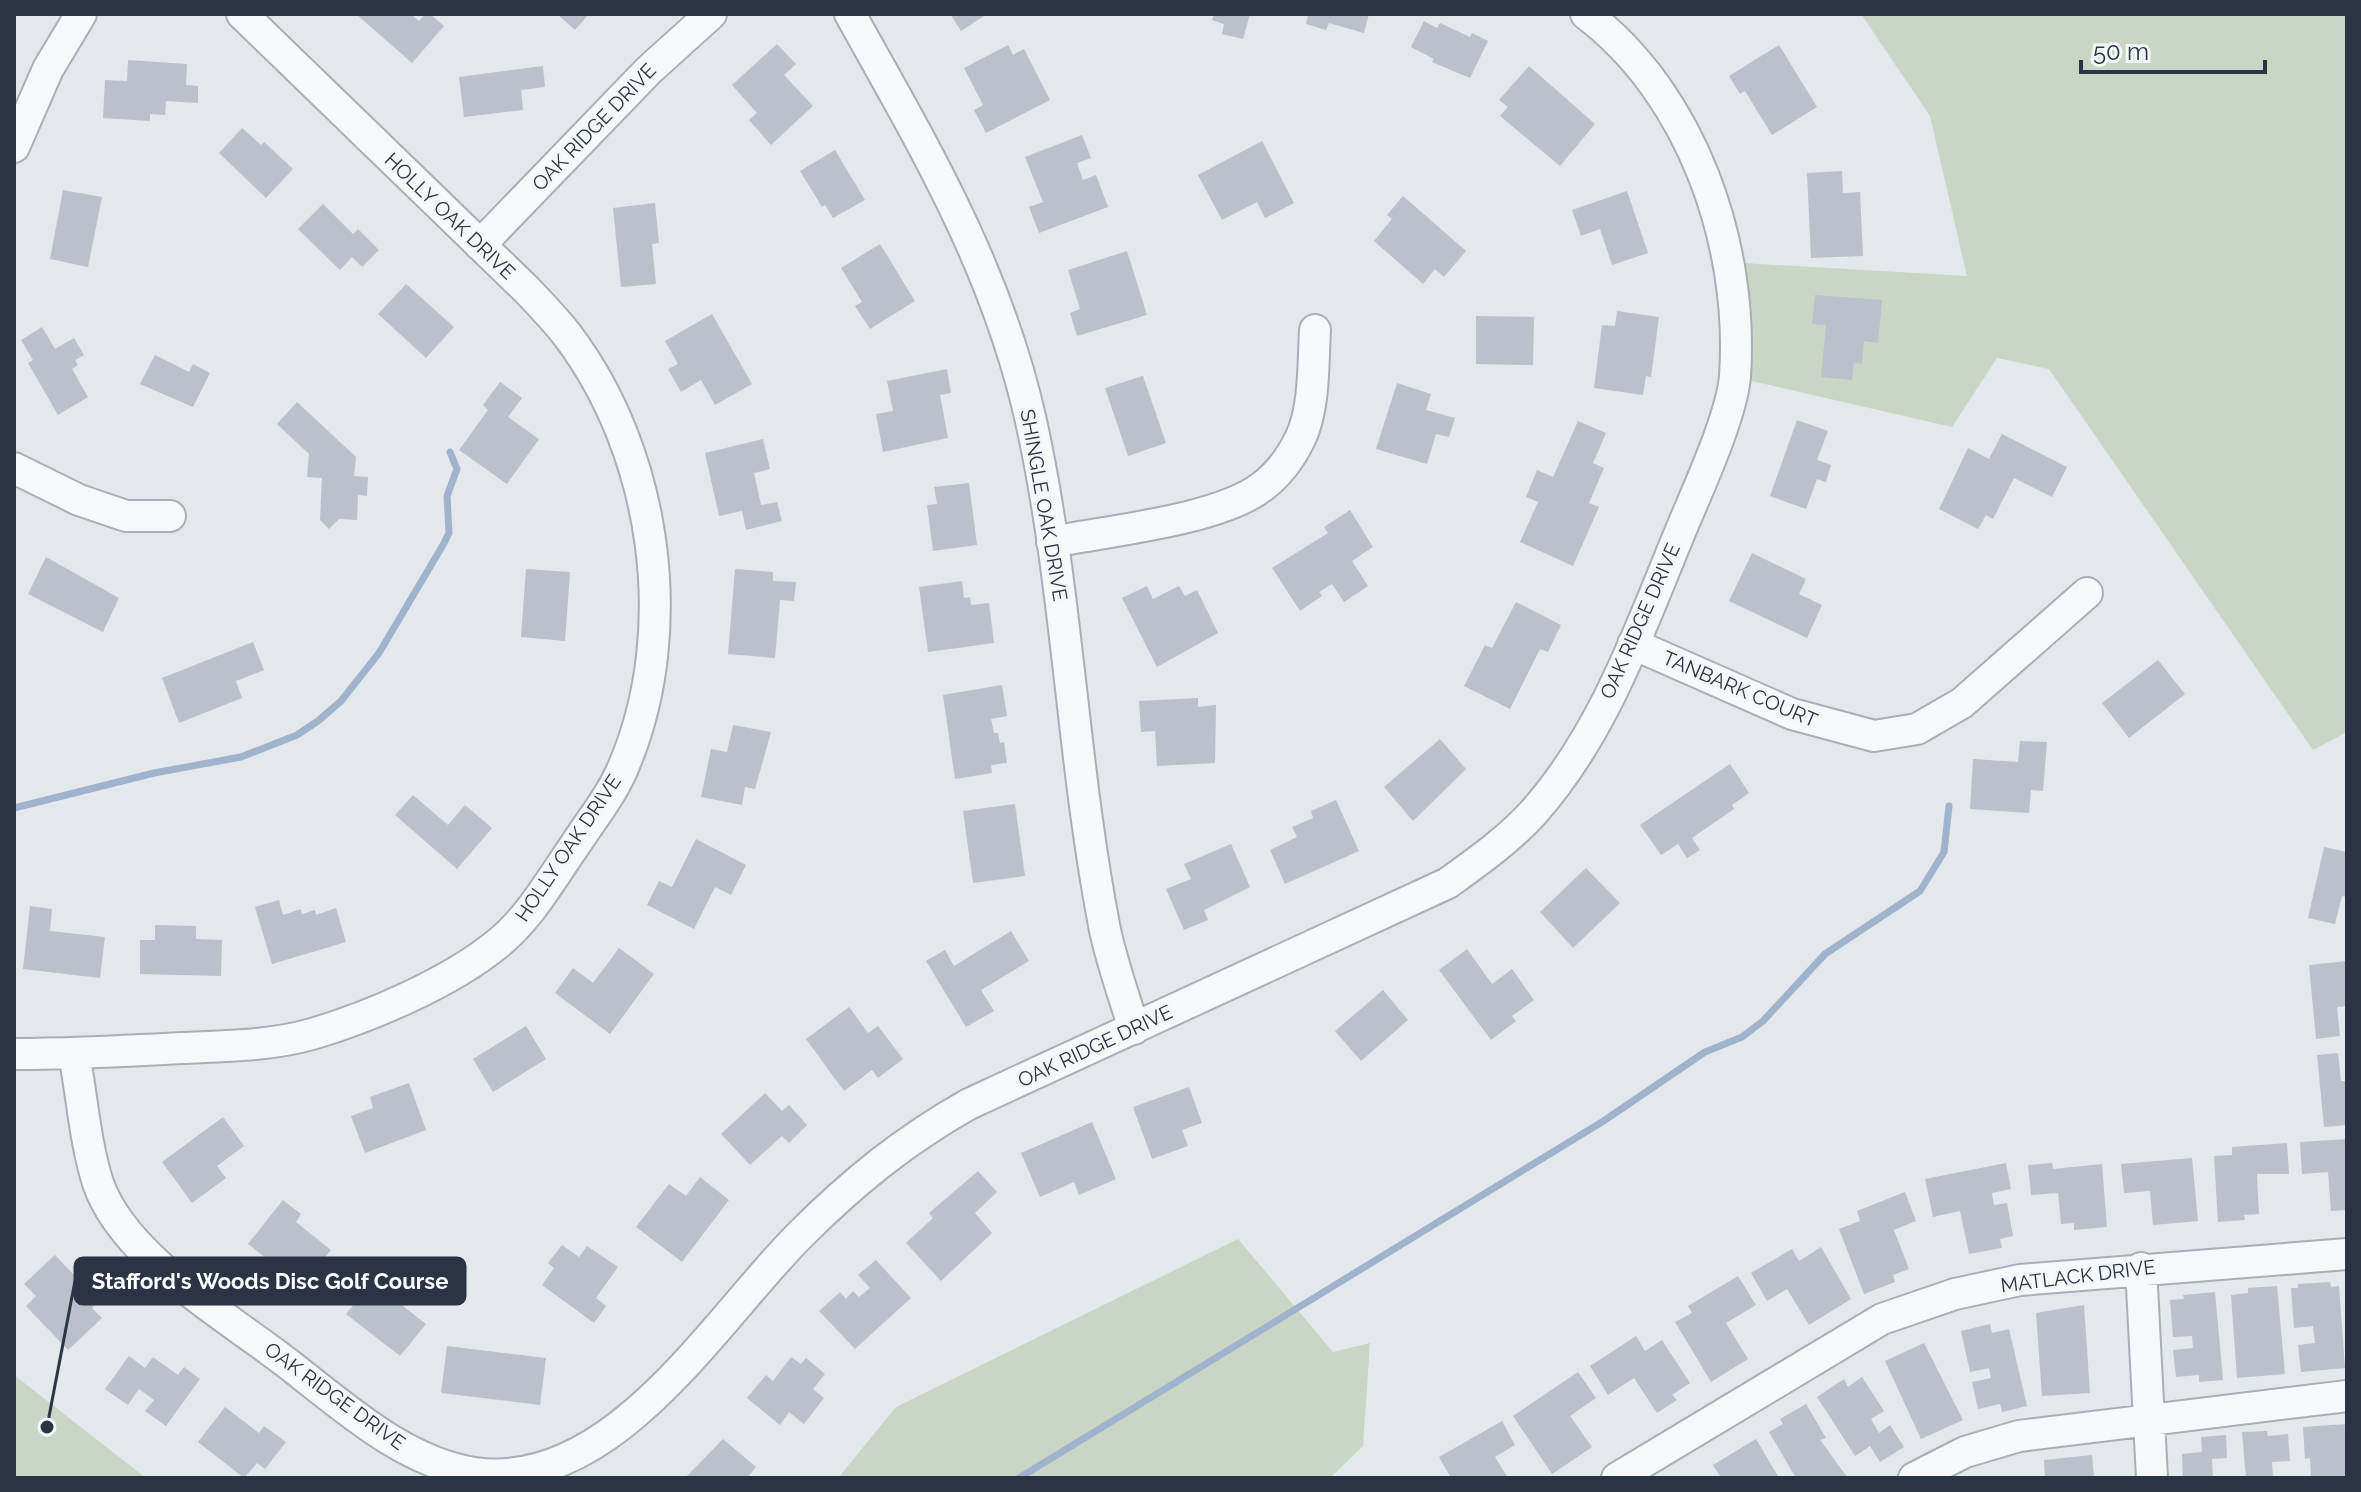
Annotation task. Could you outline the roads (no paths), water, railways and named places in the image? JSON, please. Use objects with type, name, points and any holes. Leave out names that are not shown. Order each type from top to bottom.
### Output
[{"type":"street","points":[[14,147],[48,69],[81,14]]},
{"type":"street","name":"HOLLY OAK DRIVE","points":[[14,1054],[256,1045],[311,1034],[389,1005],[445,977],[496,946],[526,916],[610,793],[626,762],[651,671],[654,624],[651,539],[616,420],[568,336],[527,290],[242,14]]},
{"type":"street","name":"OAK RIDGE DRIVE","points":[[480,245],[649,70],[711,14]]},
{"type":"street","name":"SHINGLE OAK DRIVE","points":[[850,14],[948,188],[993,290],[1030,420],[1052,542],[1106,932],[1134,1029]]},
{"type":"street","name":"OAK RIDGE DRIVE","points":[[74,1054],[98,1184],[118,1220],[157,1263],[369,1426],[413,1452],[474,1473],[518,1474],[563,1462],[607,1438],[639,1413],[799,1236],[870,1168],[917,1133],[969,1104],[1448,883],[1495,849],[1533,813],[1574,756],[1618,681],[1709,463],[1735,381],[1736,341],[1728,257],[1711,198],[1673,111],[1634,57],[1586,14]]},
{"type":"street","points":[[1052,542],[1171,519],[1235,502],[1261,488],[1282,469],[1302,436],[1312,383],[1315,330]]},
{"type":"street","points":[[14,468],[79,500],[126,516],[170,516]]},
{"type":"street","name":"TANBARK COURT","points":[[1633,644],[1792,714],[1874,736],[1917,729],[1962,703],[2087,593]]},
{"type":"street","name":"MATLACK DRIVE","points":[[1617,1478],[1882,1319],[1955,1294],[2020,1280],[2347,1254]]},
{"type":"street","points":[[2141,1268],[2152,1478]]},
{"type":"street","points":[[1914,1478],[1965,1452],[2019,1436],[2149,1417],[2347,1396]]},
{"type":"waterway","points":[[14,808],[154,773],[241,757],[297,735],[318,721],[341,701],[379,653],[449,533],[447,496],[457,469],[450,452]]},
{"type":"waterway","points":[[1019,1478],[1602,1122],[1705,1052],[1742,1037],[1763,1021],[1825,954],[1920,891],[1944,852],[1949,806]]},
{"type":"place","name":"Stafford's Woods Disc Golf Course","points":[[47,1427]]}]
